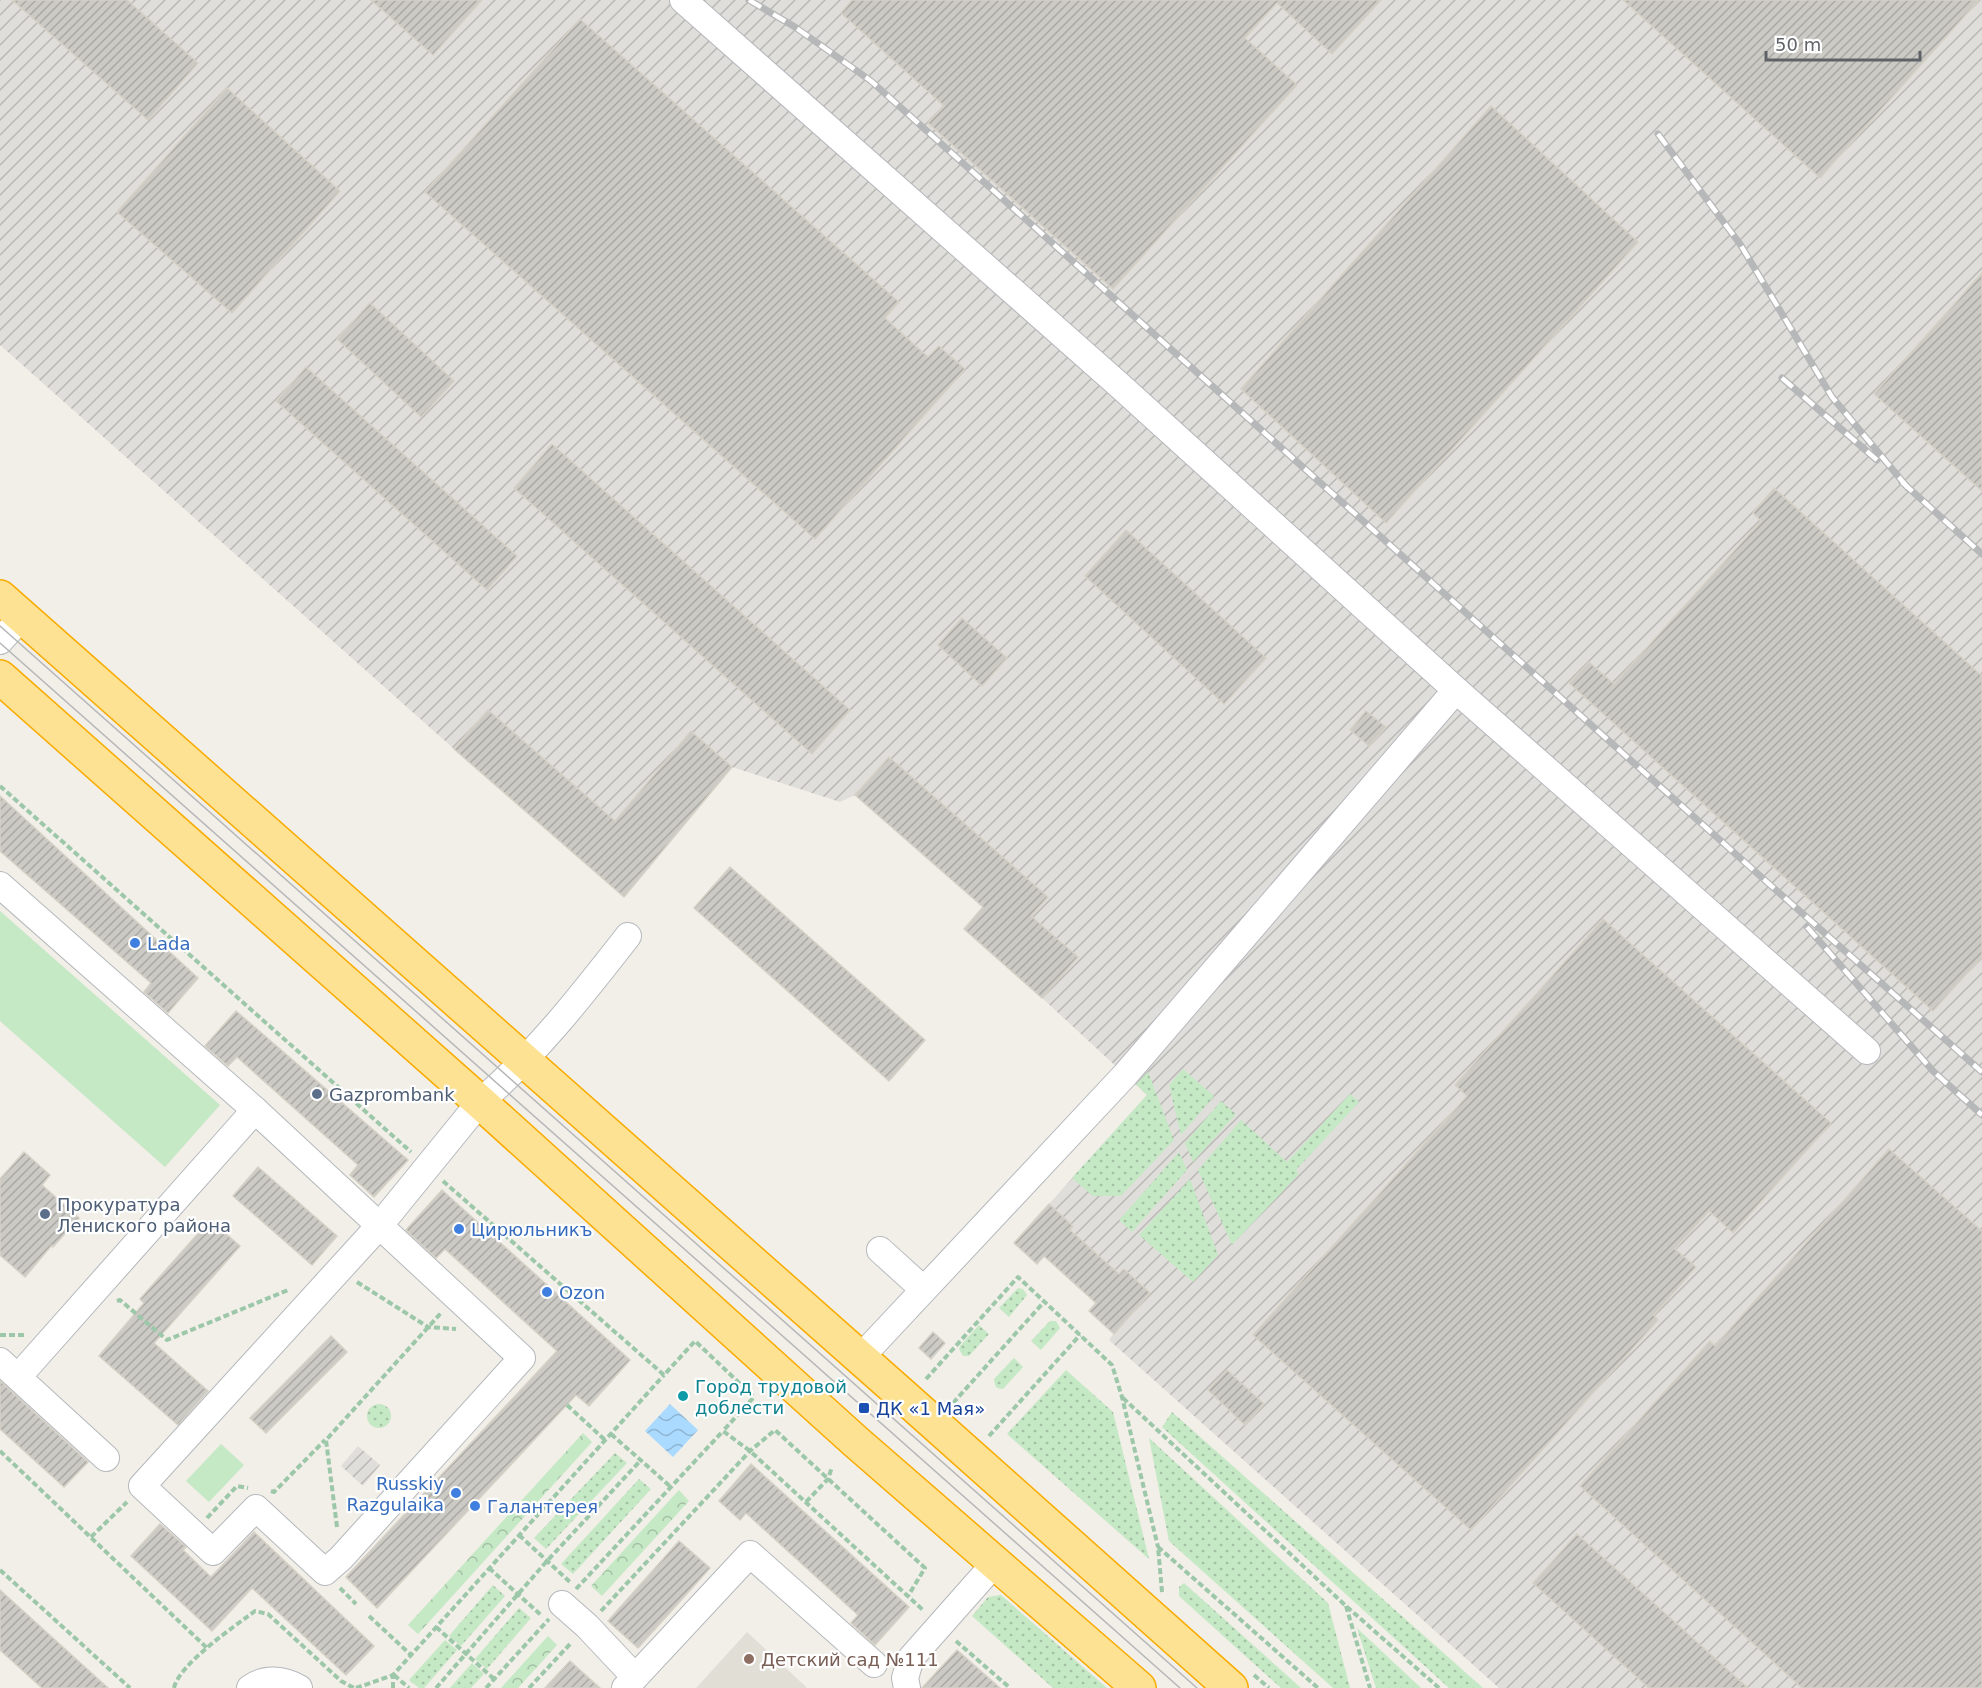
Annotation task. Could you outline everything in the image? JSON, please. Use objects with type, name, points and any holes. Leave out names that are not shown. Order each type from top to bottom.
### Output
[{"type":"highway","points":[[11,607],[1231,1688]]},
{"type":"highway","points":[[0,677],[480,1102],[855,1441],[1139,1688]]},
{"type":"street","points":[[683,0],[1118,384],[1456,690],[1867,1051]]},
{"type":"street","points":[[0,641],[11,607]]},
{"type":"street","points":[[860,1358],[1125,1075],[1456,690]]},
{"type":"street","points":[[0,885],[255,1110],[380,1225],[456,1298],[522,1358],[342,1558],[325,1572],[256,1508],[213,1552],[142,1486],[380,1225],[480,1102],[500,1085],[579,999],[628,936]]},
{"type":"street","points":[[106,1458],[9,1369],[57,1334],[255,1110]]},
{"type":"street","points":[[880,1250],[924,1289]]},
{"type":"street","points":[[562,1604],[587,1626],[630,1683],[750,1554],[874,1665]]},
{"type":"street","points":[[907,1688],[905,1678],[911,1658],[995,1563]]},
{"type":"street","points":[[250,1688],[267,1680],[279,1681],[299,1688]]},
{"type":"path","points":[[0,786],[664,1375]]},
{"type":"path","points":[[338,1270],[428,1327],[493,1330]]},
{"type":"path","points":[[933,1385],[926,1379],[1018,1277],[1112,1365],[1122,1397],[1158,1547],[1162,1592],[1154,1584]]},
{"type":"path","points":[[110,1305],[120,1300],[166,1340],[295,1287]]},
{"type":"path","points":[[342,1558],[326,1440],[456,1298]]},
{"type":"path","points":[[953,1403],[1044,1302]]},
{"type":"path","points":[[0,1335],[57,1334]]},
{"type":"path","points":[[989,1436],[1080,1335]]},
{"type":"path","points":[[174,1688],[176,1679],[207,1648],[255,1611],[268,1614],[340,1682],[355,1688],[393,1675],[695,1341],[754,1397],[671,1487],[611,1434]]},
{"type":"path","points":[[946,1397],[960,1410]]},
{"type":"path","points":[[1122,1397],[1346,1606],[1439,1688]]},
{"type":"path","points":[[567,1405],[605,1440]]},
{"type":"path","points":[[529,1688],[750,1451],[775,1430],[925,1568],[908,1596]]},
{"type":"path","points":[[981,1430],[997,1444]]},
{"type":"path","points":[[723,1431],[750,1451],[1010,1688]]},
{"type":"path","points":[[0,1450],[207,1648]]},
{"type":"path","points":[[436,1688],[547,1561],[641,1460]]},
{"type":"path","points":[[806,1502],[828,1479],[832,1467]]},
{"type":"path","points":[[91,1537],[142,1486]]},
{"type":"path","points":[[489,1568],[518,1596],[562,1604],[547,1561],[519,1535]]},
{"type":"path","points":[[1158,1547],[1318,1688]]},
{"type":"path","points":[[0,1570],[130,1688]]},
{"type":"path","points":[[1346,1606],[1370,1688]]},
{"type":"path","points":[[369,1616],[411,1655]]},
{"type":"path","points":[[436,1627],[494,1679]]},
{"type":"path","points":[[393,1675],[393,1688]]},
{"type":"path","points":[[393,1675],[409,1688]]},
{"type":"shaded area","points":[[0,0],[1982,0],[1982,1688],[1499,1688],[1109,1340],[1114,1333],[1089,1311],[1096,1302],[1044,1256],[1049,1204],[1147,1095],[1042,998],[1078,957],[1031,916],[1048,897],[889,757],[855,795],[840,802],[732,767],[624,897],[0,345]]},
{"type":"shaded area","points":[[358,1446],[380,1465],[363,1486],[341,1466]]},
{"type":"shaded area","name":"Детский сад №111","points":[[747,1632],[804,1685],[807,1688],[696,1688]]},
{"type":"green space","points":[[0,911],[220,1105],[165,1167],[0,1021]]},
{"type":"green space","points":[[1183,1069],[1214,1096],[1181,1135],[1169,1085]]},
{"type":"green space","points":[[1148,1072],[1174,1140],[1121,1196],[1093,1196],[1072,1178],[1147,1095],[1136,1084]]},
{"type":"green space","points":[[1350,1094],[1359,1102],[1296,1170],[1299,1174],[1232,1245],[1198,1170],[1241,1120],[1287,1162]]},
{"type":"green space","points":[[1221,1101],[1236,1114],[1193,1162],[1185,1143]]},
{"type":"green space","points":[[1179,1152],[1187,1170],[1132,1232],[1119,1220]]},
{"type":"green space","points":[[1190,1179],[1218,1255],[1193,1282],[1139,1235]]},
{"type":"green space","points":[[1018,1288],[1023,1289],[1027,1295],[1009,1317],[999,1308]]},
{"type":"green space","points":[[1050,1321],[1056,1321],[1060,1328],[1041,1350],[1031,1341]]},
{"type":"green space","points":[[979,1325],[989,1334],[969,1356],[963,1356],[959,1349],[960,1346]]},
{"type":"green space","points":[[1014,1358],[1023,1367],[1003,1389],[997,1388],[994,1379]]},
{"type":"green space","points":[[1066,1370],[1113,1412],[1149,1559],[1007,1434]]},
{"type":"green space","points":[[379,1404],[387,1408],[391,1416],[387,1424],[379,1428],[371,1424],[367,1416],[371,1408]]},
{"type":"green space","points":[[1172,1412],[1483,1688],[1449,1688],[1162,1427]]},
{"type":"green space","points":[[583,1433],[592,1442],[418,1634],[408,1625]]},
{"type":"green space","points":[[1149,1438],[1328,1603],[1350,1688],[1333,1688],[1169,1541]]},
{"type":"green space","points":[[221,1444],[244,1465],[209,1502],[186,1481]]},
{"type":"green space","points":[[615,1453],[627,1463],[546,1549],[534,1538]]},
{"type":"green space","points":[[639,1479],[651,1489],[573,1574],[561,1564]]},
{"type":"green space","points":[[679,1490],[689,1501],[602,1596],[591,1586]]},
{"type":"green space","points":[[1184,1583],[1301,1688],[1281,1688],[1179,1596],[1179,1587]]},
{"type":"green space","points":[[493,1585],[505,1596],[461,1646],[449,1636]]},
{"type":"green space","points":[[1001,1595],[1107,1688],[1053,1688],[972,1616],[988,1597]]},
{"type":"green space","points":[[519,1608],[531,1618],[487,1669],[475,1659]]},
{"type":"green space","points":[[1357,1628],[1421,1688],[1376,1688]]},
{"type":"green space","points":[[548,1636],[557,1645],[518,1688],[501,1688]]},
{"type":"green space","points":[[445,1640],[457,1650],[424,1688],[419,1688],[409,1680]]},
{"type":"green space","points":[[472,1663],[484,1674],[471,1688],[450,1688]]},
{"type":"water","points":[[670,1404],[698,1430],[673,1457],[645,1431]]},
{"type":"building","points":[[12,0],[127,0],[198,63],[148,120]]},
{"type":"building","points":[[371,0],[482,0],[433,55]]},
{"type":"building","points":[[852,0],[1381,0],[1332,54],[1277,3],[1245,38],[1297,85],[1113,289],[928,123],[944,106],[841,13]]},
{"type":"building","points":[[1623,0],[1979,0],[1820,178]]},
{"type":"building","points":[[580,19],[899,302],[885,318],[928,357],[939,346],[965,369],[815,539],[425,192]]},
{"type":"building","points":[[227,88],[340,191],[232,313],[117,212]]},
{"type":"building","points":[[1491,106],[1638,242],[1386,523],[1241,389]]},
{"type":"building","points":[[1982,273],[1982,491],[1874,394]]},
{"type":"building","points":[[370,303],[454,381],[421,417],[337,339]]},
{"type":"building","points":[[306,367],[517,556],[487,590],[276,401]]},
{"type":"building","points":[[552,444],[850,710],[812,754],[514,488]]},
{"type":"building","points":[[1774,488],[1982,676],[1982,957],[1933,1011],[1569,683],[1589,662],[1614,684],[1761,521],[1753,513]]},
{"type":"building","points":[[1126,530],[1266,658],[1224,704],[1085,576]]},
{"type":"building","points":[[962,618],[1007,658],[982,686],[938,645]]},
{"type":"building","points":[[488,710],[615,821],[691,731],[732,767],[624,897],[454,749]]},
{"type":"building","points":[[1366,711],[1386,727],[1369,746],[1350,730]]},
{"type":"building","points":[[889,757],[1048,897],[1031,916],[1078,957],[1042,998],[964,929],[983,907],[855,795]]},
{"type":"building","points":[[0,796],[198,978],[168,1013],[144,992],[151,983],[0,851]]},
{"type":"building","points":[[730,867],[925,1040],[889,1081],[694,908]]},
{"type":"building","points":[[1603,919],[1831,1123],[1733,1233],[1709,1211],[1675,1249],[1696,1267],[1654,1315],[1658,1320],[1471,1530],[1253,1335],[1467,1096],[1455,1085]]},
{"type":"building","points":[[236,1011],[408,1160],[374,1197],[350,1175],[358,1165],[237,1057],[228,1066],[205,1046]]},
{"type":"building","points":[[1889,1149],[1982,1231],[1982,1688],[1802,1688],[1580,1486],[1710,1341],[1715,1346]]},
{"type":"building","points":[[24,1152],[50,1175],[42,1185],[79,1218],[25,1277],[0,1255],[0,1179]]},
{"type":"building","points":[[258,1167],[337,1236],[312,1265],[233,1196]]},
{"type":"building","points":[[442,1190],[630,1360],[589,1406],[576,1395],[377,1608],[346,1577],[557,1351],[445,1249],[436,1258],[406,1230]]},
{"type":"building","points":[[1049,1204],[1073,1226],[1070,1230],[1119,1274],[1124,1269],[1150,1293],[1114,1334],[1089,1311],[1096,1303],[1044,1256],[1037,1264],[1014,1243]]},
{"type":"building","points":[[210,1220],[240,1246],[154,1343],[208,1391],[178,1425],[99,1356],[144,1303],[140,1299]]},
{"type":"building","points":[[933,1332],[945,1343],[931,1359],[919,1348]]},
{"type":"building","points":[[331,1336],[347,1352],[266,1433],[250,1418]]},
{"type":"building","points":[[1227,1370],[1264,1404],[1245,1425],[1208,1390]]},
{"type":"building","points":[[0,1381],[88,1462],[64,1487],[0,1429]]},
{"type":"building","points":[[751,1464],[909,1607],[875,1645],[851,1623],[858,1615],[746,1513],[740,1520],[719,1501]]},
{"type":"building","points":[[160,1524],[186,1547],[183,1550],[211,1577],[254,1532],[374,1646],[346,1675],[252,1588],[212,1631],[131,1556]]},
{"type":"building","points":[[1577,1534],[1748,1688],[1649,1688],[1533,1583]]},
{"type":"building","points":[[679,1541],[710,1568],[638,1648],[608,1621]]},
{"type":"building","points":[[0,1590],[108,1688],[42,1688],[0,1650]]},
{"type":"building","points":[[957,1650],[1000,1688],[922,1688]]},
{"type":"building","points":[[570,1661],[600,1688],[545,1688]]},
{"type":"tram line","points":[[0,626],[1197,1688]]},
{"type":"tram line","points":[[0,643],[1180,1688]]},
{"type":"railway","points":[[749,0],[795,27],[871,81],[1982,1072]]},
{"type":"railway","points":[[1658,134],[1740,244],[1832,397],[1908,488]]},
{"type":"railway","points":[[1782,378],[1877,460]]},
{"type":"railway","points":[[1902,482],[1982,554]]},
{"type":"railway","points":[[1807,927],[1933,1071],[1982,1115]]},
{"type":"place","name":"Lada","points":[[135,943]]},
{"type":"place","name":"Gazprombank","points":[[317,1094]]},
{"type":"place","name":"Прокуратура Лениского района","points":[[45,1214]]},
{"type":"place","name":"Цирюльникъ","points":[[459,1229]]},
{"type":"place","name":"Ozon","points":[[547,1292]]},
{"type":"place","name":"Город трудовой доблести","points":[[683,1396]]},
{"type":"place","name":"ДК «1 Мая»","points":[[864,1408]]},
{"type":"place","name":"Russkiy Razgulaika","points":[[456,1493]]},
{"type":"place","name":"Галантерея","points":[[475,1506]]},
{"type":"place","name":"Детский сад №111","points":[[749,1659]]}]
